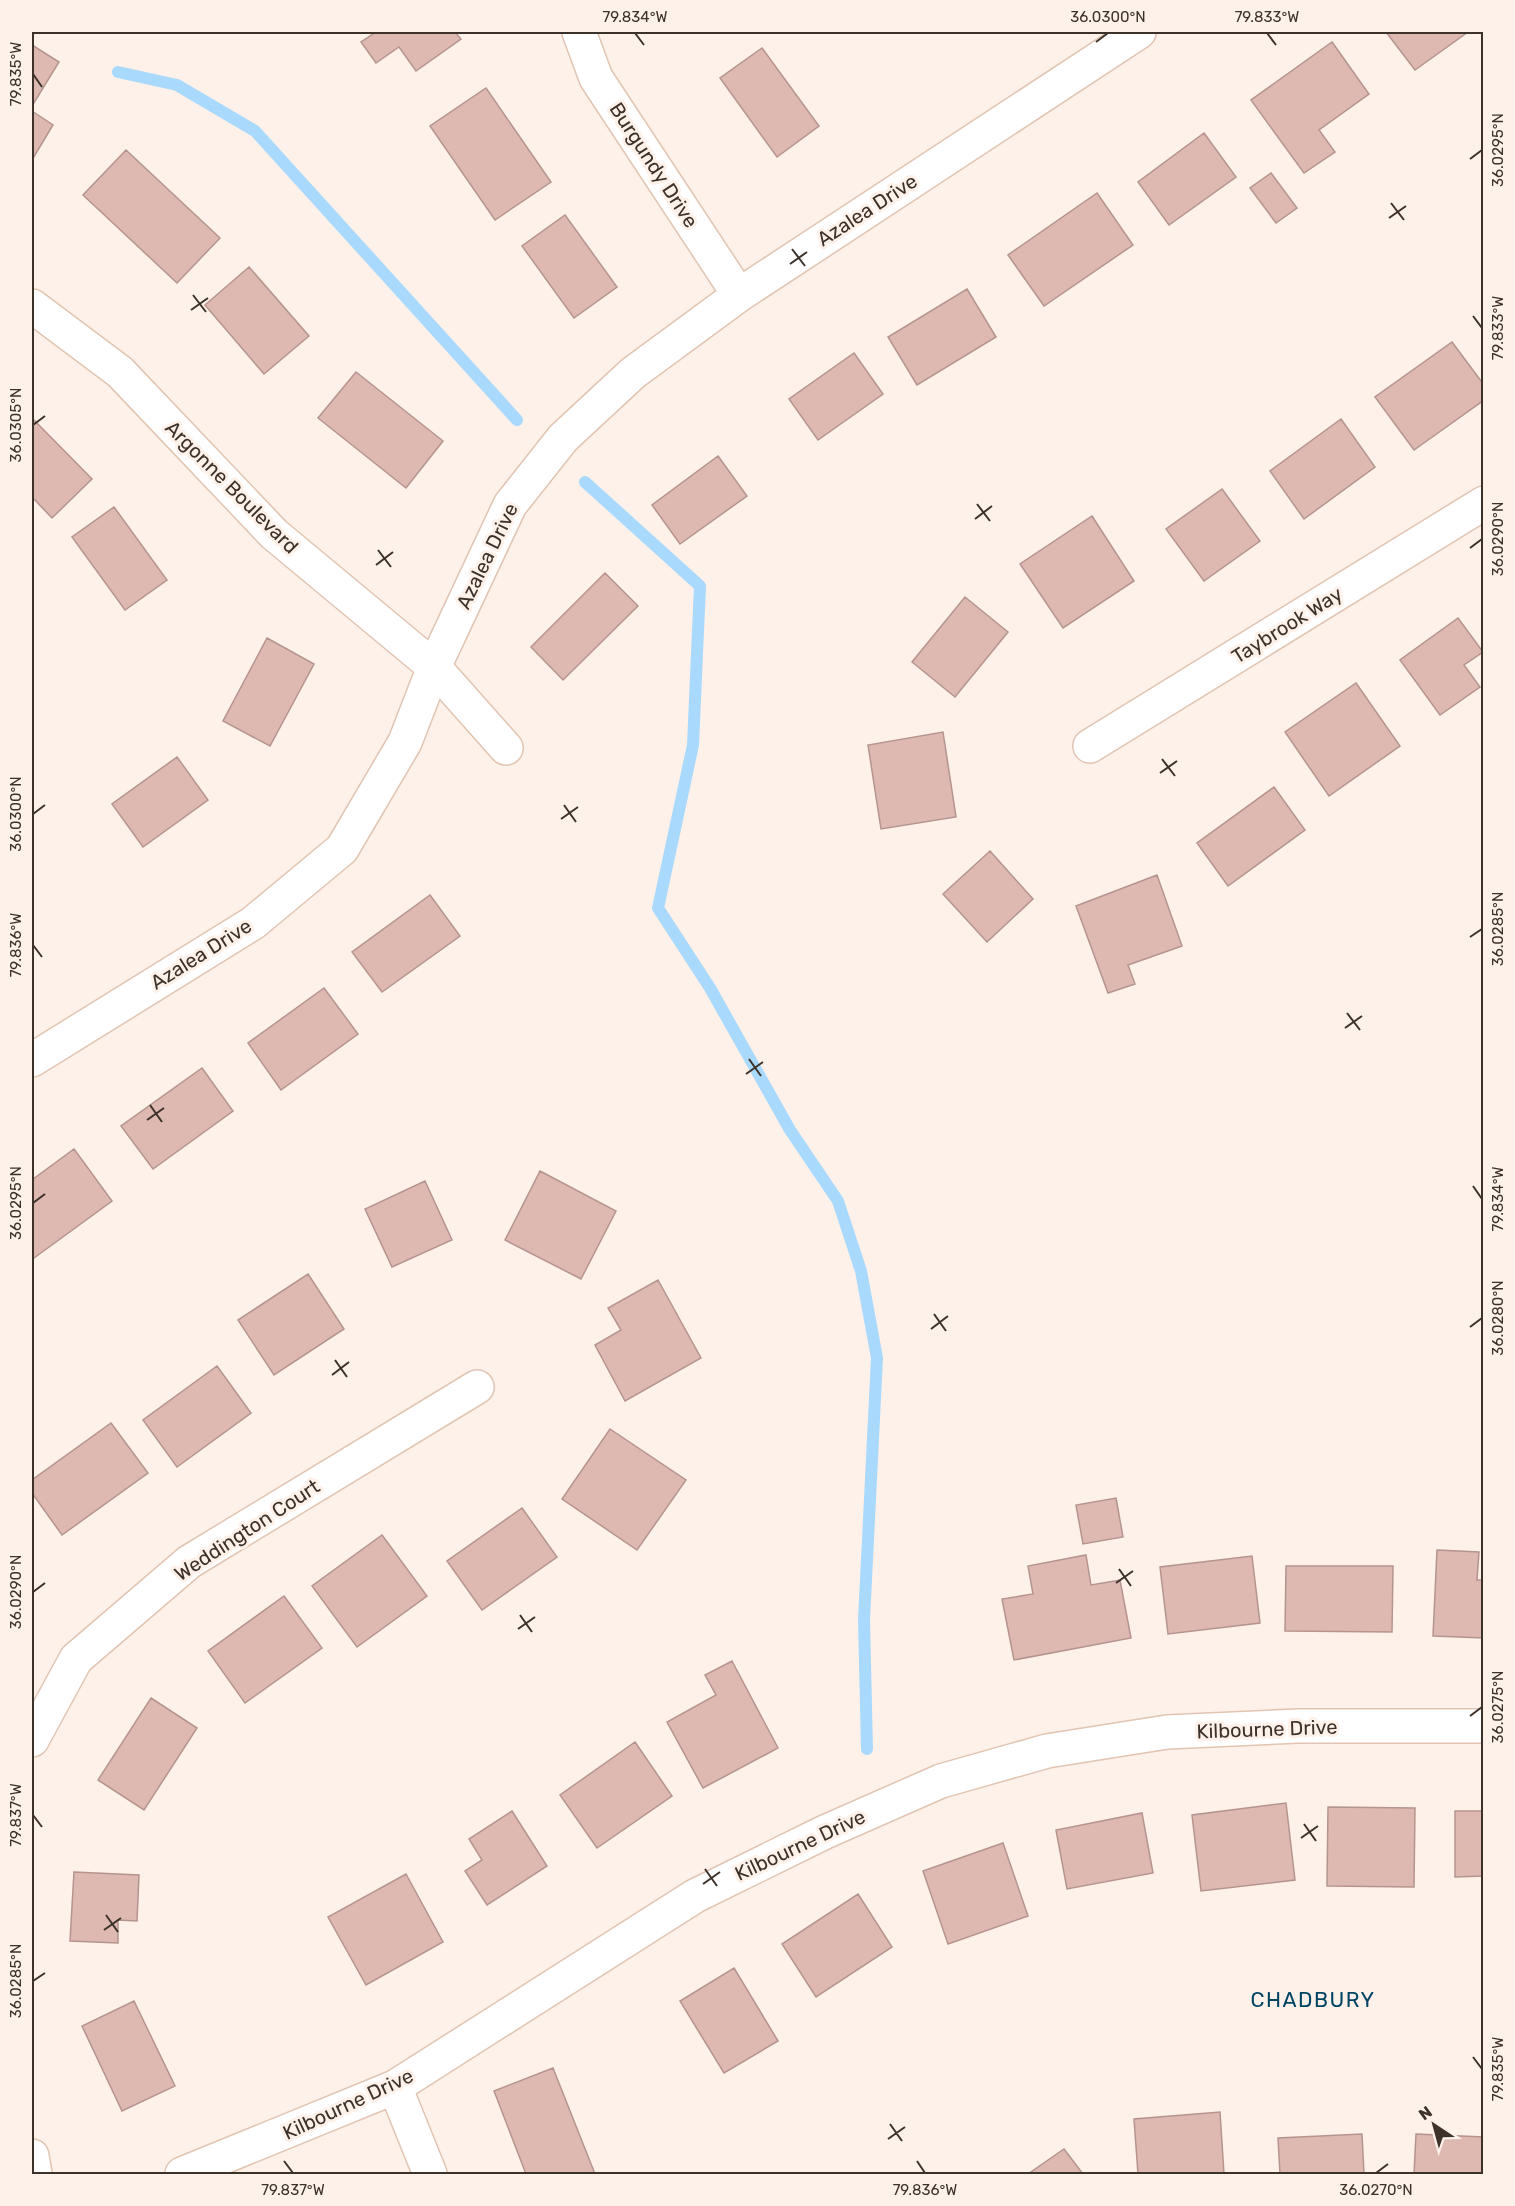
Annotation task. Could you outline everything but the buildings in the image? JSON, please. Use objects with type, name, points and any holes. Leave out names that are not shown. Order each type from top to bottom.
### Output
[{"type":"street","name":"Burgundy Drive","points":[[579,32],[596,78],[739,295]]},
{"type":"street","name":"Azalea Drive","points":[[32,1060],[253,923],[342,849],[405,742],[434,667],[510,505],[563,438],[633,373],[739,295],[1139,32]]},
{"type":"street","name":"Argonne Boulevard","points":[[32,306],[120,372],[274,534],[434,667],[506,748]]},
{"type":"street","name":"Taybrook Way","points":[[1090,746],[1484,503]]},
{"type":"street","name":"Weddington Court","points":[[32,1740],[76,1659],[189,1562],[477,1387]]},
{"type":"street","name":"Kilbourne Drive","points":[[182,2175],[395,2088],[695,1896],[825,1832],[940,1781],[1047,1750],[1167,1732],[1298,1726],[1484,1726]]},
{"type":"street","points":[[395,2088],[430,2175]]},
{"type":"street","points":[[32,2156],[35,2175]]},
{"type":"waterway","points":[[118,72],[177,85],[255,131],[517,420]]},
{"type":"waterway","points":[[585,482],[700,586],[693,745],[658,908],[710,988],[790,1130],[838,1201],[861,1271],[877,1358],[864,1620],[867,1749]]},
{"type":"district","name":"CHADBURY","points":[[1313,1999]]}]
